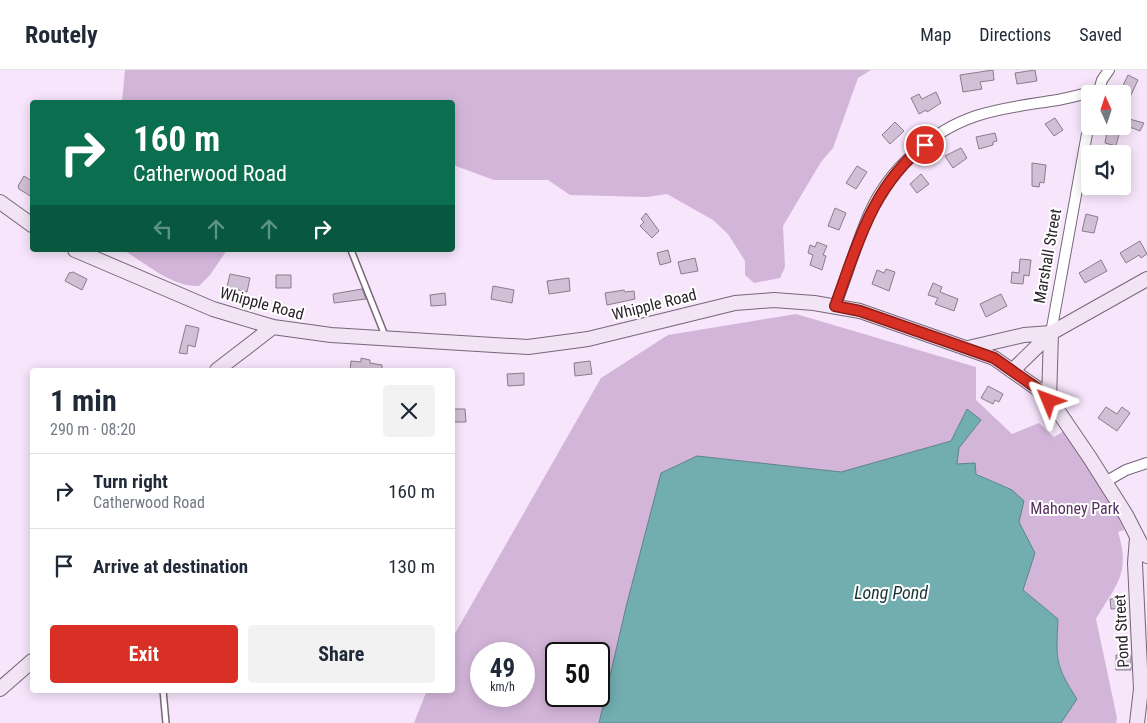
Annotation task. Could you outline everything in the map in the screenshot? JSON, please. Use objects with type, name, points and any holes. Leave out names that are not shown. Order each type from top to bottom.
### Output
[{"type":"main road","points":[[0,202],[30,224]]},
{"type":"main road","name":"Whipple Road","points":[[80,252],[213,309],[273,327],[296,332],[387,339],[528,347],[588,339],[735,303],[774,300],[835,306],[860,311],[994,358],[1038,389],[1049,401],[1106,482],[1147,556]]},
{"type":"main road","points":[[1012,371],[1051,333],[1147,279]]},
{"type":"main road","points":[[220,368],[273,327]]},
{"type":"main road","points":[[967,348],[1024,335],[1051,333]]},
{"type":"main road","name":"Marshall Street","points":[[1049,401],[1051,333]]},
{"type":"main road","name":"Pond Street","points":[[1137,723],[1141,689],[1135,563],[1138,538]]},
{"type":"main road","points":[[0,689],[30,663]]},
{"type":"street","points":[[1102,85],[1109,70]]},
{"type":"street","points":[[835,306],[870,213],[884,188],[909,157],[941,133],[975,116],[1019,105],[1081,95]]},
{"type":"street","name":"Marshall Street","points":[[1051,333],[1087,135]]},
{"type":"street","points":[[1106,482],[1126,470],[1147,463]]},
{"type":"lane","points":[[352,252],[387,339]]},
{"type":"lane","points":[[163,693],[166,723]]},
{"type":"green space","points":[[125,70],[871,70],[858,78],[833,148],[821,162],[783,226],[785,267],[780,278],[754,283],[745,275],[745,261],[728,234],[713,220],[667,194],[647,197],[570,195],[548,180],[494,180],[455,166],[455,100],[122,100]]},
{"type":"green space","points":[[126,252],[226,252],[210,275],[199,286],[179,283]]},
{"type":"green space","name":"Mahoney Park","points":[[796,314],[976,367],[976,400],[1012,434],[1039,423],[1054,437],[1064,431],[1116,512],[1124,530],[1118,532],[1122,546],[1122,569],[1115,587],[1096,619],[1117,718],[1116,723],[1061,723],[1077,699],[1064,678],[1058,661],[1058,619],[1023,590],[1035,553],[1019,522],[1012,490],[957,464],[959,448],[981,420],[951,441],[841,472],[697,456],[661,473],[610,676],[610,642],[545,642],[545,707],[603,707],[599,723],[414,723],[426,693],[455,693],[455,634],[601,378],[668,335]]},
{"type":"water","name":"Long Pond","points":[[967,409],[981,420],[959,448],[957,464],[975,463],[976,474],[1012,490],[1024,501],[1019,522],[1035,553],[1023,590],[1058,619],[1058,662],[1064,678],[1077,699],[1061,723],[599,723],[603,707],[610,707],[610,676],[661,473],[697,456],[841,472],[951,441]]},
{"type":"building","points":[[993,70],[994,80],[980,82],[982,89],[963,92],[960,75]]},
{"type":"building","points":[[1035,70],[1037,81],[1017,84],[1015,73]]},
{"type":"building","points":[[1128,75],[1138,80],[1131,95],[1131,85],[1123,85]]},
{"type":"building","points":[[936,92],[941,103],[927,112],[926,110],[919,114],[911,98],[919,94],[922,99]]},
{"type":"building","points":[[1055,118],[1063,130],[1054,136],[1045,124]]},
{"type":"building","points":[[1131,119],[1144,123],[1140,131],[1131,128]]},
{"type":"building","points":[[895,122],[904,131],[890,144],[882,135]]},
{"type":"building","points":[[995,133],[997,141],[993,142],[993,145],[979,149],[976,137]]},
{"type":"building","points":[[1106,135],[1119,135],[1116,145],[1105,143]]},
{"type":"building","points":[[961,148],[967,158],[953,168],[945,156]]},
{"type":"building","points":[[1032,163],[1046,165],[1044,183],[1040,182],[1039,187],[1032,186]]},
{"type":"building","points":[[857,166],[867,172],[856,189],[846,183]]},
{"type":"building","points":[[921,174],[929,184],[917,193],[910,184]]},
{"type":"building","points":[[24,176],[30,180],[30,196],[19,189],[18,186]]},
{"type":"building","points":[[835,208],[846,213],[839,230],[828,226]]},
{"type":"building","points":[[646,213],[659,231],[652,238],[640,226],[644,222],[641,219]]},
{"type":"building","points":[[1086,214],[1098,217],[1094,233],[1082,231]]},
{"type":"building","points":[[1140,241],[1147,254],[1141,258],[1139,255],[1126,263],[1120,253]]},
{"type":"building","points":[[817,242],[827,246],[823,255],[826,256],[822,270],[810,265],[813,255],[808,253],[810,245],[815,247]]},
{"type":"building","points":[[668,250],[671,262],[660,265],[657,253]]},
{"type":"building","points":[[695,258],[698,271],[681,274],[678,262]]},
{"type":"building","points":[[1020,259],[1031,260],[1029,276],[1024,275],[1023,284],[1011,283],[1012,272],[1019,273]]},
{"type":"building","points":[[1101,260],[1107,271],[1085,283],[1079,273]]},
{"type":"building","points":[[886,269],[895,272],[889,291],[872,284],[877,270],[884,273]]},
{"type":"building","points":[[73,272],[87,279],[82,290],[65,281],[69,273]]},
{"type":"building","points":[[230,274],[250,278],[247,292],[227,287]]},
{"type":"building","points":[[276,275],[291,275],[291,288],[276,288]]},
{"type":"building","points":[[569,278],[570,291],[549,294],[547,281]]},
{"type":"building","points":[[933,283],[942,287],[940,292],[958,299],[954,311],[935,304],[938,298],[928,295]]},
{"type":"building","points":[[493,286],[514,290],[512,303],[491,299]]},
{"type":"building","points":[[362,289],[366,299],[334,303],[333,294]]},
{"type":"building","points":[[624,290],[625,292],[634,291],[635,299],[607,305],[605,293]]},
{"type":"building","points":[[445,293],[446,305],[431,306],[430,295]]},
{"type":"building","points":[[1001,294],[1007,306],[986,317],[980,304]]},
{"type":"building","points":[[186,325],[199,328],[195,347],[188,345],[187,354],[179,353]]},
{"type":"building","points":[[361,358],[370,360],[370,363],[382,365],[382,368],[350,368],[351,361],[361,362]]},
{"type":"building","points":[[590,361],[592,374],[575,376],[574,363]]},
{"type":"building","points":[[524,373],[524,385],[508,386],[507,374]]},
{"type":"building","points":[[988,386],[1003,394],[999,402],[995,400],[993,404],[981,398]]},
{"type":"building","points":[[1106,407],[1117,414],[1122,407],[1130,413],[1117,431],[1098,418]]},
{"type":"building","points":[[455,409],[465,409],[466,422],[455,422]]},
{"type":"building","points":[[1124,598],[1125,608],[1111,609],[1110,599]]},
{"type":"building","points":[[1116,655],[1131,655],[1131,670],[1116,670]]},
{"type":"route","points":[[925,145],[909,157],[884,188],[870,213],[835,306],[860,311],[994,358],[1038,389],[1049,401]]}]
